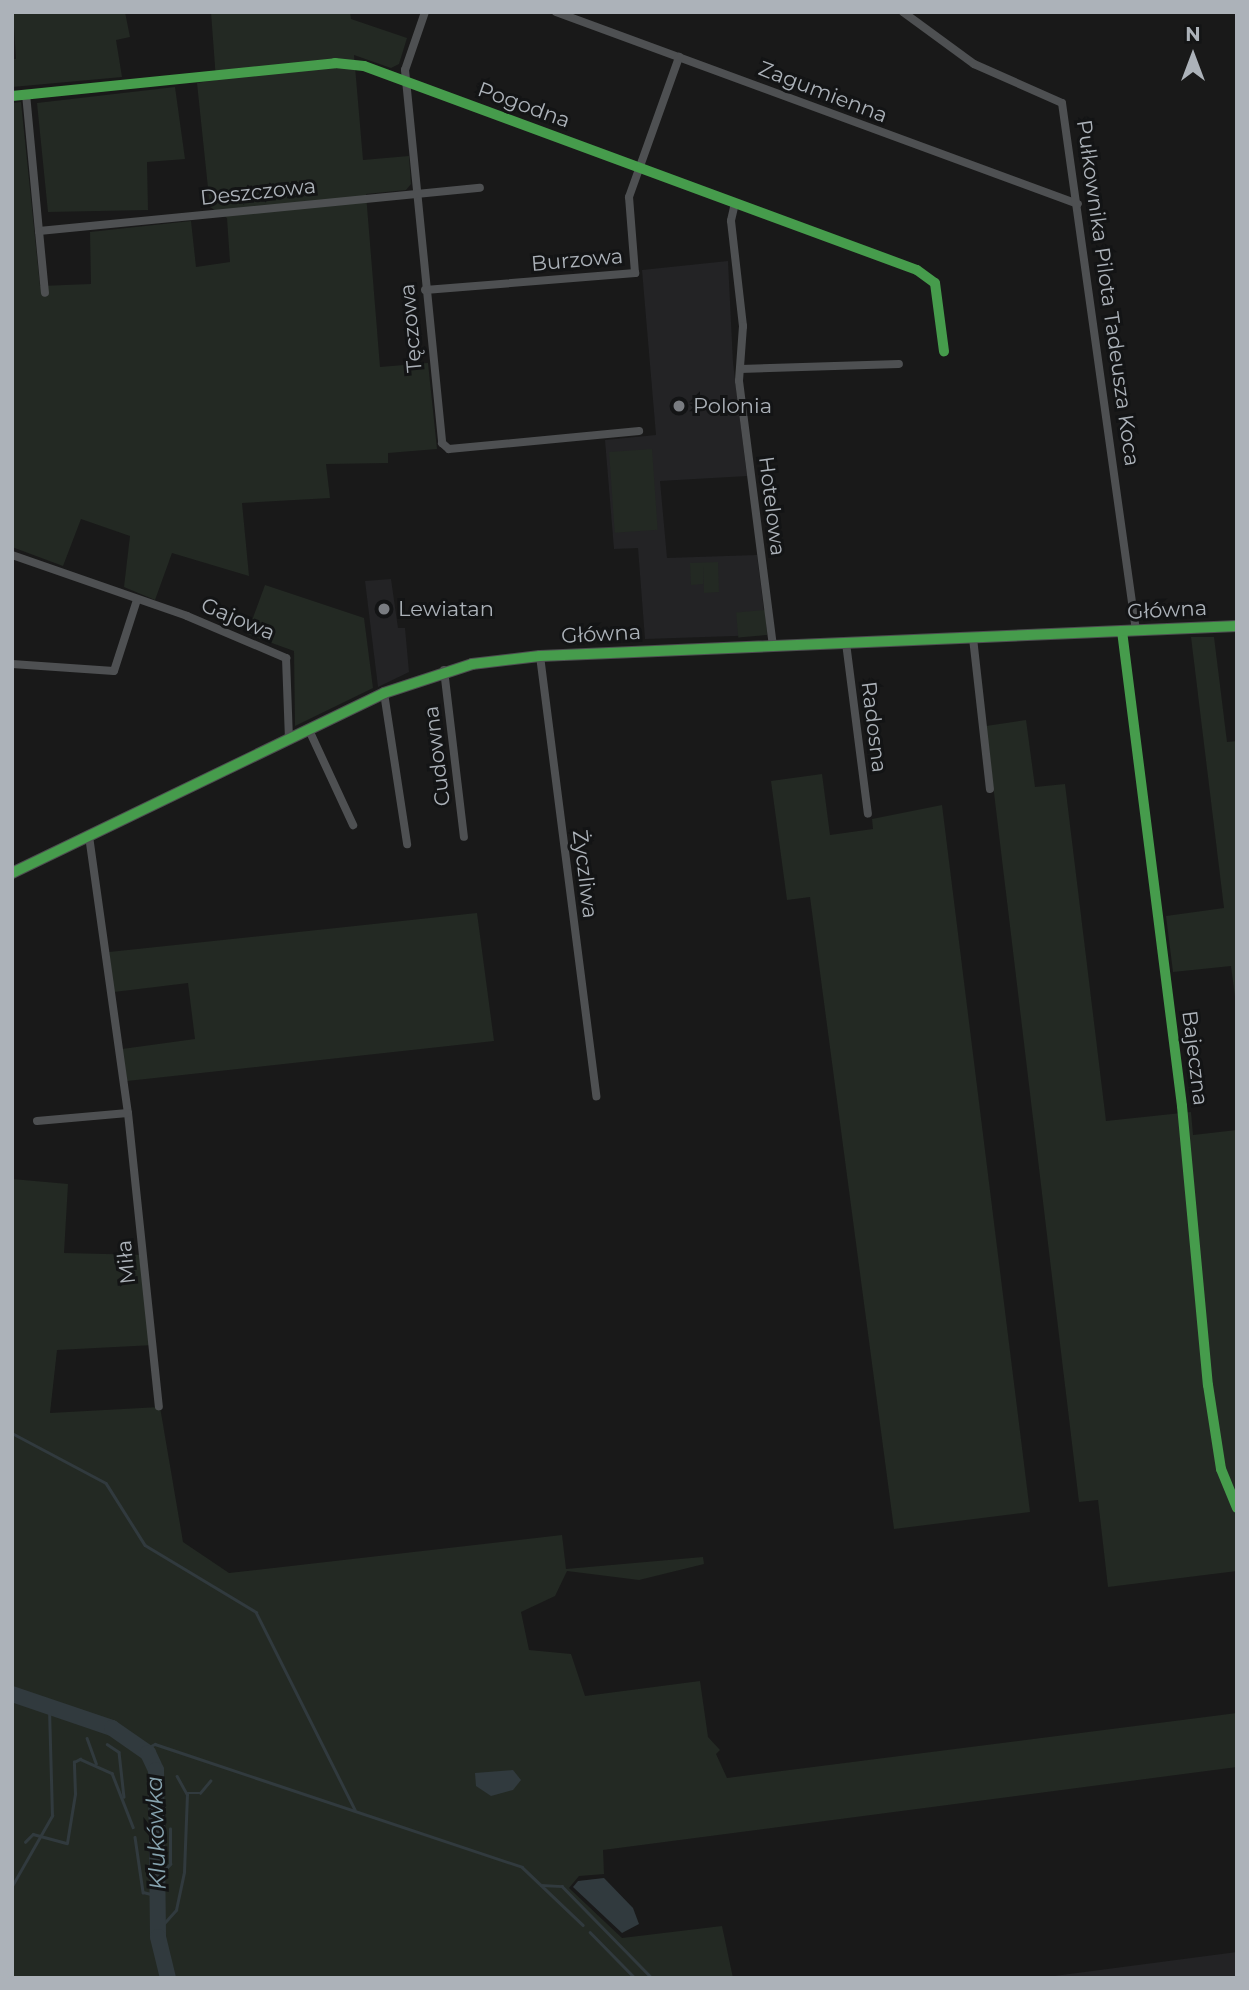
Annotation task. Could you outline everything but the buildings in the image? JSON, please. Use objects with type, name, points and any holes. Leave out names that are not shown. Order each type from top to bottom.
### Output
[{"type":"street","name":"Tęczowa","points":[[425,12],[407,61],[406,81],[439,435],[449,449],[639,431]]},
{"type":"street","name":"Zagumienna","points":[[556,12],[1078,204]]},
{"type":"street","name":"Pułkownika Pilota Tadeusza Koca","points":[[903,12],[974,64],[1058,98],[1064,110],[1136,631]]},
{"type":"street","name":"Burzowa","points":[[425,290],[635,273],[629,197],[679,57]]},
{"type":"street","name":"Pogodna","points":[[12,96],[335,63],[364,66],[928,276],[937,291],[944,351]]},
{"type":"street","points":[[26,94],[45,293]]},
{"type":"street","name":"Deszczowa","points":[[39,231],[480,188]]},
{"type":"street","name":"Hotelowa","points":[[735,203],[731,221],[743,326],[740,369],[773,646]]},
{"type":"street","points":[[740,369],[899,364]]},
{"type":"street","name":"Gajowa","points":[[12,555],[286,658],[289,739]]},
{"type":"street","points":[[12,664],[106,674],[117,665],[137,600]]},
{"type":"street","name":"Główna","points":[[12,873],[384,693],[444,670],[540,656],[1237,626]]},
{"type":"street","name":"Bajeczna","points":[[1122,631],[1182,1105],[1208,1385],[1221,1469],[1237,1508]]},
{"type":"street","points":[[973,638],[990,789]]},
{"type":"street","name":"Radosna","points":[[846,643],[868,814]]},
{"type":"street","name":"Życzliwa","points":[[540,656],[596,1096]]},
{"type":"street","name":"Cudowna","points":[[444,670],[464,837]]},
{"type":"street","points":[[384,693],[407,844]]},
{"type":"street","points":[[309,730],[353,825]]},
{"type":"street","name":"Miła","points":[[89,836],[128,1114],[159,1406]]},
{"type":"street","points":[[37,1121],[128,1114]]},
{"type":"shaded area","points":[[13,12],[125,12],[130,37],[116,40],[122,77],[12,87],[12,59],[16,59]]},
{"type":"shaded area","points":[[211,12],[350,12],[351,19],[407,38],[399,64],[391,68],[354,55],[363,160],[409,156],[411,184],[406,190],[366,194],[380,367],[428,363],[437,449],[388,453],[388,463],[326,464],[330,498],[242,503],[249,576],[172,553],[155,600],[124,587],[130,536],[81,519],[63,566],[12,547],[12,103],[21,102],[40,286],[91,284],[90,232],[191,221],[196,267],[230,262],[227,218],[210,207],[197,83],[216,80]]},
{"type":"shaded area","points":[[175,87],[185,159],[147,162],[148,210],[48,212],[37,103]]},
{"type":"shaded area","points":[[728,261],[733,363],[747,476],[660,481],[667,558],[757,555],[767,635],[645,639],[638,548],[614,549],[605,440],[656,435],[642,270]]},
{"type":"shaded area","points":[[652,449],[658,530],[615,533],[609,452]]},
{"type":"shaded area","points":[[718,562],[719,592],[704,593],[703,565],[703,584],[691,585],[690,563]]},
{"type":"shaded area","points":[[391,579],[398,628],[405,628],[409,672],[378,687],[365,581]]},
{"type":"shaded area","points":[[265,585],[364,618],[373,688],[295,726],[294,651],[247,634]]},
{"type":"shaded area","points":[[765,610],[767,635],[738,637],[736,613]]},
{"type":"shaded area","points":[[1191,637],[1214,637],[1227,742],[1237,741],[1237,1012],[1231,966],[1173,972],[1166,916],[1224,908]]},
{"type":"shaded area","points":[[1026,720],[1035,787],[1065,784],[1106,1121],[1191,1112],[1193,1135],[1237,1130],[1237,1571],[1108,1587],[1098,1500],[1079,1502],[986,726]]},
{"type":"shaded area","points":[[822,774],[830,835],[873,829],[872,819],[942,805],[1030,1512],[894,1529],[810,897],[787,900],[771,781]]},
{"type":"shaded area","points":[[477,913],[494,1041],[127,1081],[122,1049],[195,1039],[188,983],[114,992],[109,952]]},
{"type":"shaded area","points":[[12,1179],[68,1184],[64,1253],[146,1255],[154,1345],[57,1350],[50,1413],[160,1407],[183,1542],[229,1573],[562,1535],[566,1569],[703,1557],[704,1564],[639,1580],[567,1571],[555,1596],[521,1612],[529,1650],[571,1654],[585,1696],[700,1681],[708,1737],[720,1750],[716,1754],[727,1778],[1237,1713],[1237,1767],[603,1850],[604,1874],[579,1876],[569,1888],[622,1938],[722,1926],[733,1978],[12,1978]]},
{"type":"shaded area","points":[[513,1770],[521,1780],[513,1790],[491,1796],[476,1786],[475,1773]]},
{"type":"shaded area","points":[[604,1878],[633,1908],[639,1924],[622,1933],[573,1887],[578,1881]]},
{"type":"shaded area","points":[[1237,1952],[1237,1978],[1039,1978]]},
{"type":"waterway","points":[[12,1433],[106,1483],[145,1545],[256,1612],[355,1810]]},
{"type":"waterway","name":"Klukówka","points":[[12,1694],[112,1728],[148,1753],[156,1770],[158,1937],[168,1978]]},
{"type":"waterway","points":[[12,1886],[52,1816],[49,1707]]},
{"type":"waterway","points":[[87,1738],[96,1763]]},
{"type":"waterway","points":[[107,1744],[119,1752],[124,1797]]},
{"type":"waterway","points":[[145,1749],[155,1744],[522,1867],[583,1925]]},
{"type":"waterway","points":[[25,1842],[33,1834],[67,1843],[75,1794],[74,1762],[80,1759],[112,1773],[133,1827]]},
{"type":"waterway","points":[[158,1930],[176,1910],[184,1872],[187,1795],[177,1777]]},
{"type":"waterway","points":[[186,1793],[200,1793],[210,1781]]},
{"type":"waterway","points":[[158,1877],[170,1864],[170,1829]]},
{"type":"waterway","points":[[135,1837],[143,1892],[159,1896]]},
{"type":"waterway","points":[[541,1885],[562,1886],[652,1978]]},
{"type":"waterway","points":[[590,1932],[635,1978]]},
{"type":"cycle path","points":[[12,96],[335,63],[364,66],[917,270],[935,283],[944,351]]},
{"type":"cycle path","points":[[12,873],[384,693],[472,664],[540,656],[1237,626]]},
{"type":"cycle path","points":[[1122,631],[1182,1106],[1208,1385],[1221,1469],[1237,1508]]},
{"type":"place","name":"Polonia","points":[[679,406]]},
{"type":"place","name":"Lewiatan","points":[[384,609]]}]
